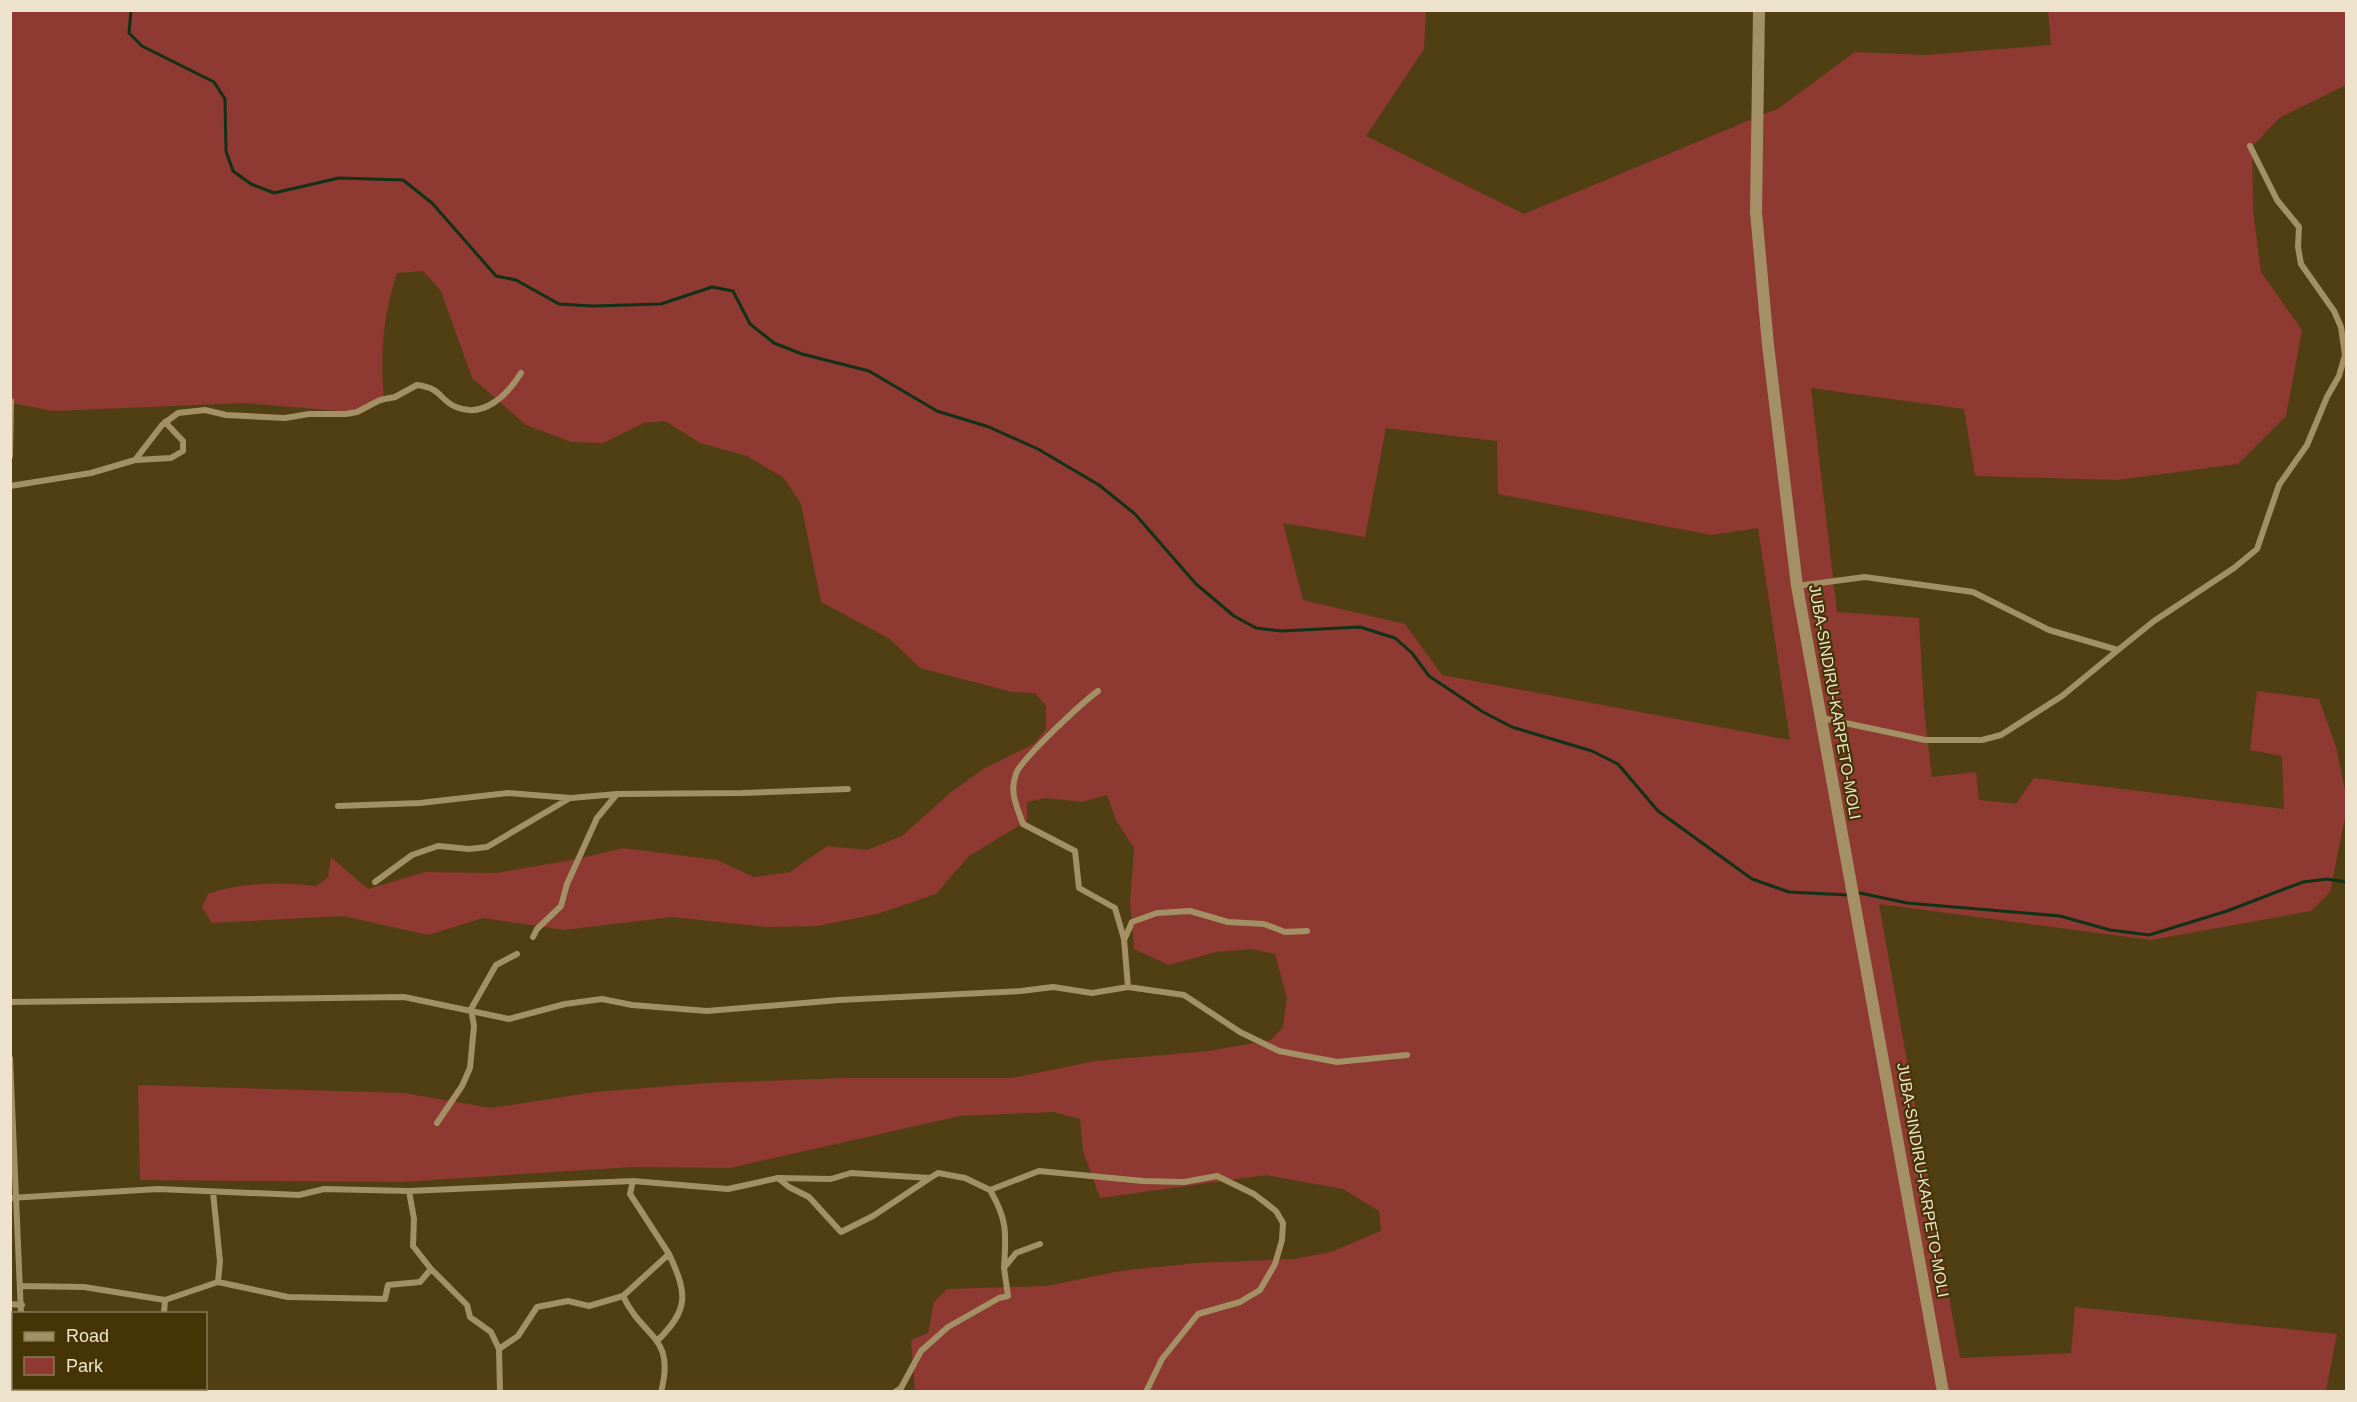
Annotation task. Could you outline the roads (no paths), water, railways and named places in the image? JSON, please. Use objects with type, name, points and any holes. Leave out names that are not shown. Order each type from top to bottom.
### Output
[{"type":"main road","name":"JUBA-SINDIRU-KARPETO-MOLI","points":[[1759,10],[1756,213],[1768,345],[1797,586],[1943,1392]]},
{"type":"street","points":[[1821,718],[1925,740],[1982,740],[2001,735],[2062,696],[2154,621],[2234,568],[2257,549],[2279,486],[2307,445],[2327,397],[2339,376],[2345,355],[2338,319],[2301,264],[2298,247],[2299,227],[2277,200],[2250,146]]},
{"type":"street","points":[[135,460],[165,422],[178,413],[188,411],[285,418],[346,414],[357,412],[381,399],[395,397],[417,385],[436,389],[457,408],[480,408],[493,405],[521,373]]},
{"type":"street","points":[[10,456],[11,401]]},
{"type":"street","points":[[10,486],[91,473],[135,460],[171,458],[183,451],[183,441],[165,422]]},
{"type":"street","points":[[1797,586],[1865,577],[1972,592],[2049,630],[2118,650]]},
{"type":"street","points":[[1098,691],[1071,712],[1016,772],[1013,796],[1023,824],[1075,851],[1079,888],[1115,908],[1124,939],[1128,964],[1128,987]]},
{"type":"street","points":[[338,806],[420,803],[508,793],[571,798],[617,794],[731,794],[848,789]]},
{"type":"street","points":[[533,937],[537,929],[561,906],[567,884],[597,818],[617,794]]},
{"type":"street","points":[[375,882],[412,855],[438,846],[469,849],[487,847],[571,798]]},
{"type":"street","points":[[1124,939],[1132,922],[1157,913],[1190,911],[1228,922],[1264,924],[1285,932],[1307,931]]},
{"type":"street","points":[[437,1123],[462,1086],[470,1068],[474,1026],[471,1009],[496,965],[517,954]]},
{"type":"street","points":[[10,1002],[404,998],[471,1009],[509,1019],[565,1004],[602,999],[632,1005],[707,1011],[839,1000],[1021,991],[1053,987],[1092,993],[1128,987],[1184,995],[1240,1032],[1279,1051],[1337,1062],[1407,1055]]},
{"type":"street","points":[[10,1058],[14,1198],[21,1312]]},
{"type":"street","points":[[990,1190],[1039,1171],[1143,1181],[1184,1182],[1217,1176],[1254,1194],[1276,1211],[1283,1223],[1282,1240],[1275,1264],[1260,1290],[1240,1302],[1198,1314],[1162,1359],[1146,1392]]},
{"type":"street","points":[[14,1198],[158,1189],[299,1195],[324,1189],[410,1191],[633,1181],[728,1189],[778,1178],[831,1179],[851,1173],[930,1178]]},
{"type":"street","points":[[778,1178],[789,1188],[809,1197],[841,1232],[873,1216],[938,1173],[964,1178],[990,1190],[1002,1210],[1005,1226],[1004,1268],[1008,1296],[999,1298],[948,1327],[921,1351],[901,1388],[895,1392]]},
{"type":"street","points":[[633,1181],[630,1194],[669,1254],[683,1285],[680,1314],[657,1341]]},
{"type":"street","points":[[410,1191],[414,1219],[413,1246],[431,1269],[467,1305],[470,1317],[491,1332],[499,1349],[500,1392]]},
{"type":"street","points":[[213,1192],[220,1262],[218,1282]]},
{"type":"street","points":[[1004,1268],[1016,1253],[1040,1244]]},
{"type":"street","points":[[499,1349],[518,1336],[537,1307],[568,1301],[589,1306],[623,1296],[669,1254]]},
{"type":"street","points":[[21,1287],[84,1287],[165,1300],[218,1282],[288,1297],[385,1299],[388,1285],[420,1282],[431,1269]]},
{"type":"street","points":[[623,1296],[663,1349],[667,1369],[661,1392]]},
{"type":"street","points":[[164,1312],[165,1300]]},
{"type":"street","points":[[10,1304],[21,1305]]},
{"type":"waterway","points":[[131,10],[129,33],[142,46],[214,82],[225,99],[226,151],[233,171],[251,184],[274,193],[339,178],[403,180],[432,203],[496,276],[516,280],[559,304],[592,306],[661,304],[712,287],[733,291],[750,324],[774,343],[802,354],[869,371],[937,411],[989,427],[1038,449],[1099,485],[1135,514],[1196,584],[1234,616],[1256,628],[1281,631],[1360,627],[1395,638],[1412,653],[1429,676],[1483,712],[1512,727],[1592,751],[1618,764],[1658,811],[1752,879],[1789,892],[1848,895]]},
{"type":"waterway","points":[[1860,893],[1907,903],[2060,916],[2110,930],[2149,935],[2227,911],[2303,882],[2327,879],[2346,882]]}]
